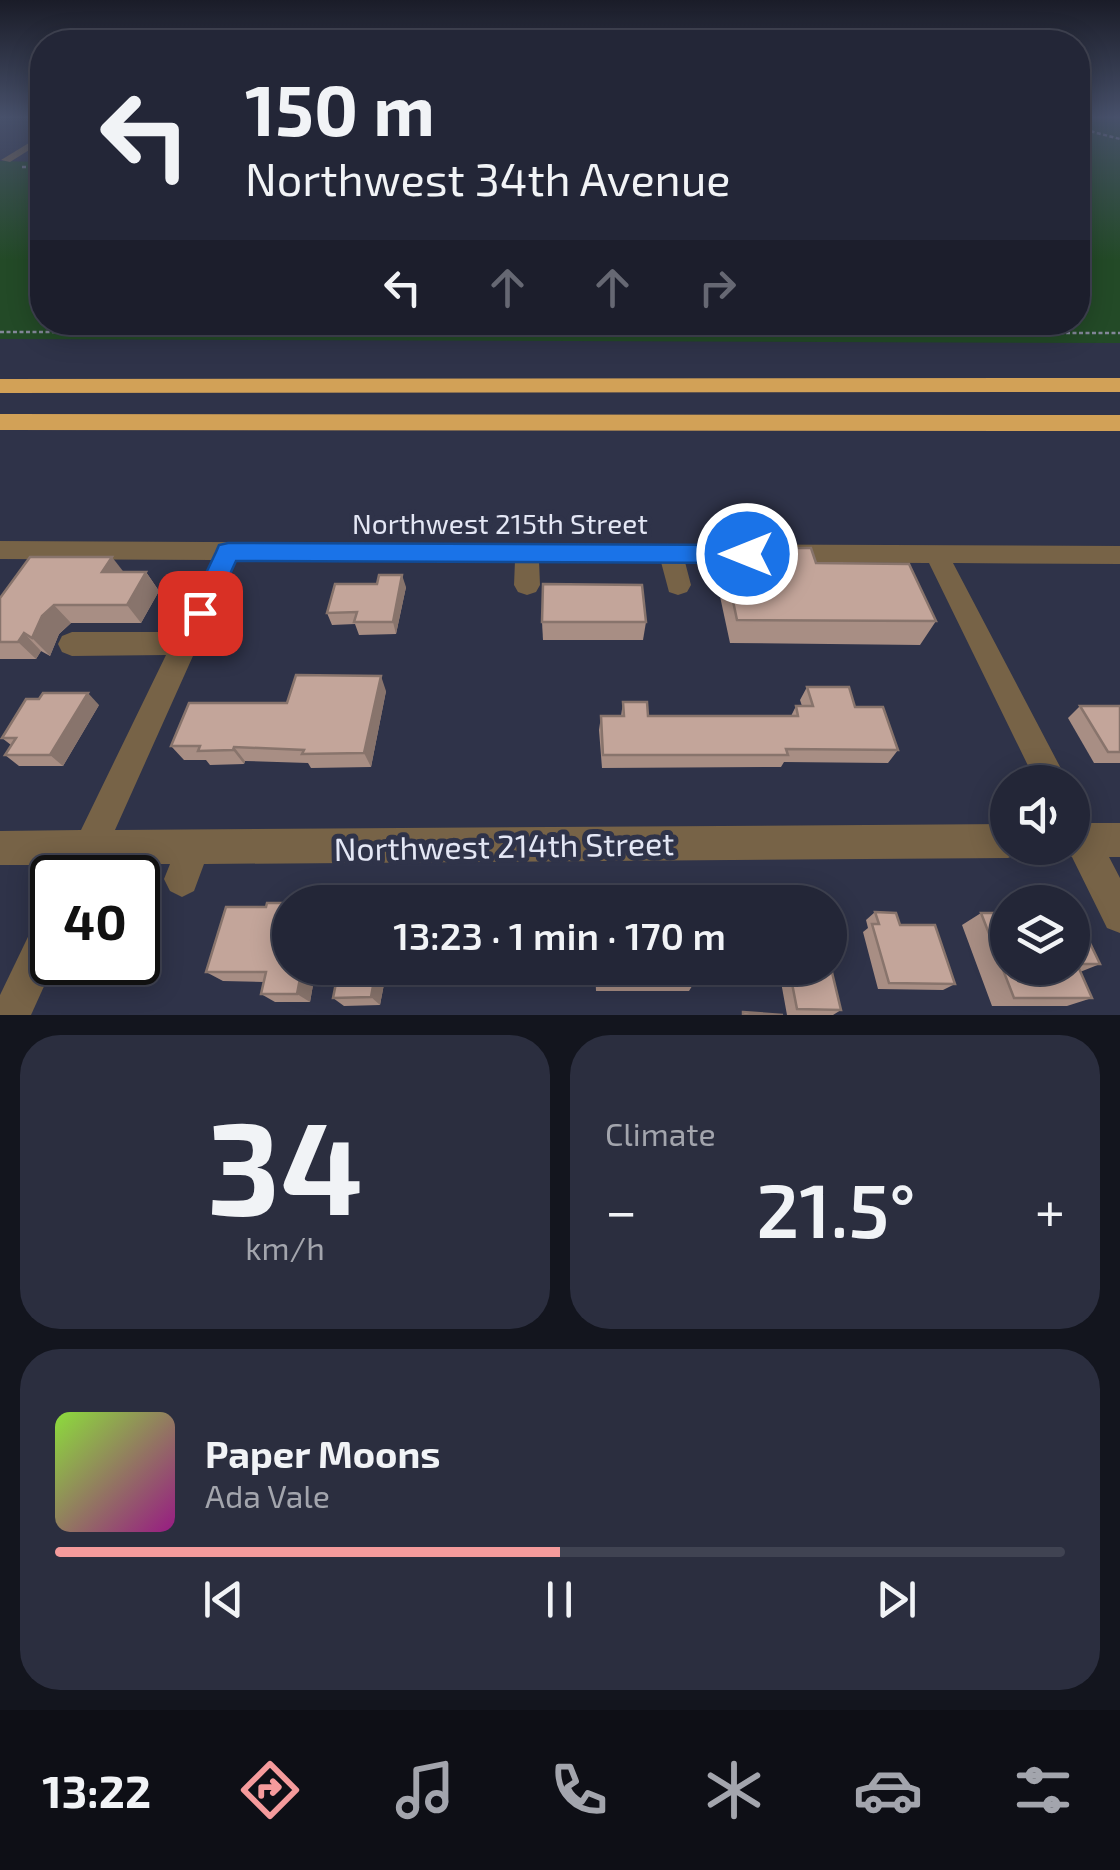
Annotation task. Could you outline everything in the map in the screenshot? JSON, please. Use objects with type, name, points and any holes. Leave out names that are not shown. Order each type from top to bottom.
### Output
[{"type":"highway","points":[[0,386],[1120,385]]},
{"type":"highway","points":[[0,422],[1120,423]]},
{"type":"street","name":"Northwest 215th Street","points":[[0,550],[1120,555]]},
{"type":"street","points":[[87,855],[228,552]]},
{"type":"street","points":[[527,553],[527,585]]},
{"type":"street","points":[[671,554],[678,585]]},
{"type":"street","points":[[937,554],[1043,765]]},
{"type":"street","points":[[72,644],[186,643]]},
{"type":"street","points":[[1090,836],[1120,840]]},
{"type":"street","name":"Northwest 214th Street","points":[[160,864],[990,841]]},
{"type":"street","name":"Northwest 214th Street","points":[[0,848],[39,855]]},
{"type":"street","points":[[1090,860],[1120,916]]},
{"type":"street","points":[[10,1015],[30,973]]},
{"type":"path","points":[[0,332],[30,332]]},
{"type":"path","points":[[1090,333],[1120,333]]},
{"type":"green space","points":[[0,165],[30,165],[30,335],[1090,335],[1090,165],[1120,165],[1120,343],[0,339]]},
{"type":"building","points":[[778,548],[811,548],[816,563],[909,564],[936,621],[737,620],[725,563],[783,563]]},
{"type":"building","points":[[30,557],[112,557],[102,572],[146,572],[127,605],[54,605],[42,616],[32,638],[24,633],[18,642],[0,642],[0,598]]},
{"type":"building","points":[[379,575],[402,575],[393,622],[354,622],[357,612],[327,613],[335,584],[377,584]]},
{"type":"building","points":[[543,584],[642,585],[646,622],[542,622]]},
{"type":"building","points":[[296,675],[381,676],[364,753],[302,754],[304,750],[234,747],[198,751],[200,746],[171,746],[189,703],[287,703]]},
{"type":"building","points":[[807,687],[849,687],[855,707],[883,707],[898,750],[786,749],[788,755],[603,755],[601,716],[624,716],[623,702],[647,702],[648,716],[798,716],[796,706],[813,706]]},
{"type":"building","points":[[43,693],[88,693],[50,755],[5,755],[16,738],[2,738],[26,699],[39,699]]},
{"type":"building","points":[[1080,706],[1120,706],[1120,752],[1108,752]]},
{"type":"building","points":[[272,903],[272,985],[299,985],[297,994],[261,994],[266,972],[206,972],[226,907],[266,907]]},
{"type":"building","points":[[875,912],[896,913],[900,925],[935,925],[955,984],[889,983],[872,924],[879,924]]},
{"type":"building","points":[[981,913],[990,913],[990,936]]},
{"type":"building","points":[[1090,943],[1100,964],[1090,964]]},
{"type":"building","points":[[336,985],[373,985],[371,997],[333,998]]},
{"type":"building","points":[[792,985],[835,985],[841,1010],[797,1009]]},
{"type":"building","points":[[1009,985],[1086,985],[1092,998],[1014,998]]},
{"type":"route","points":[[200,613],[228,552],[747,554]]}]
